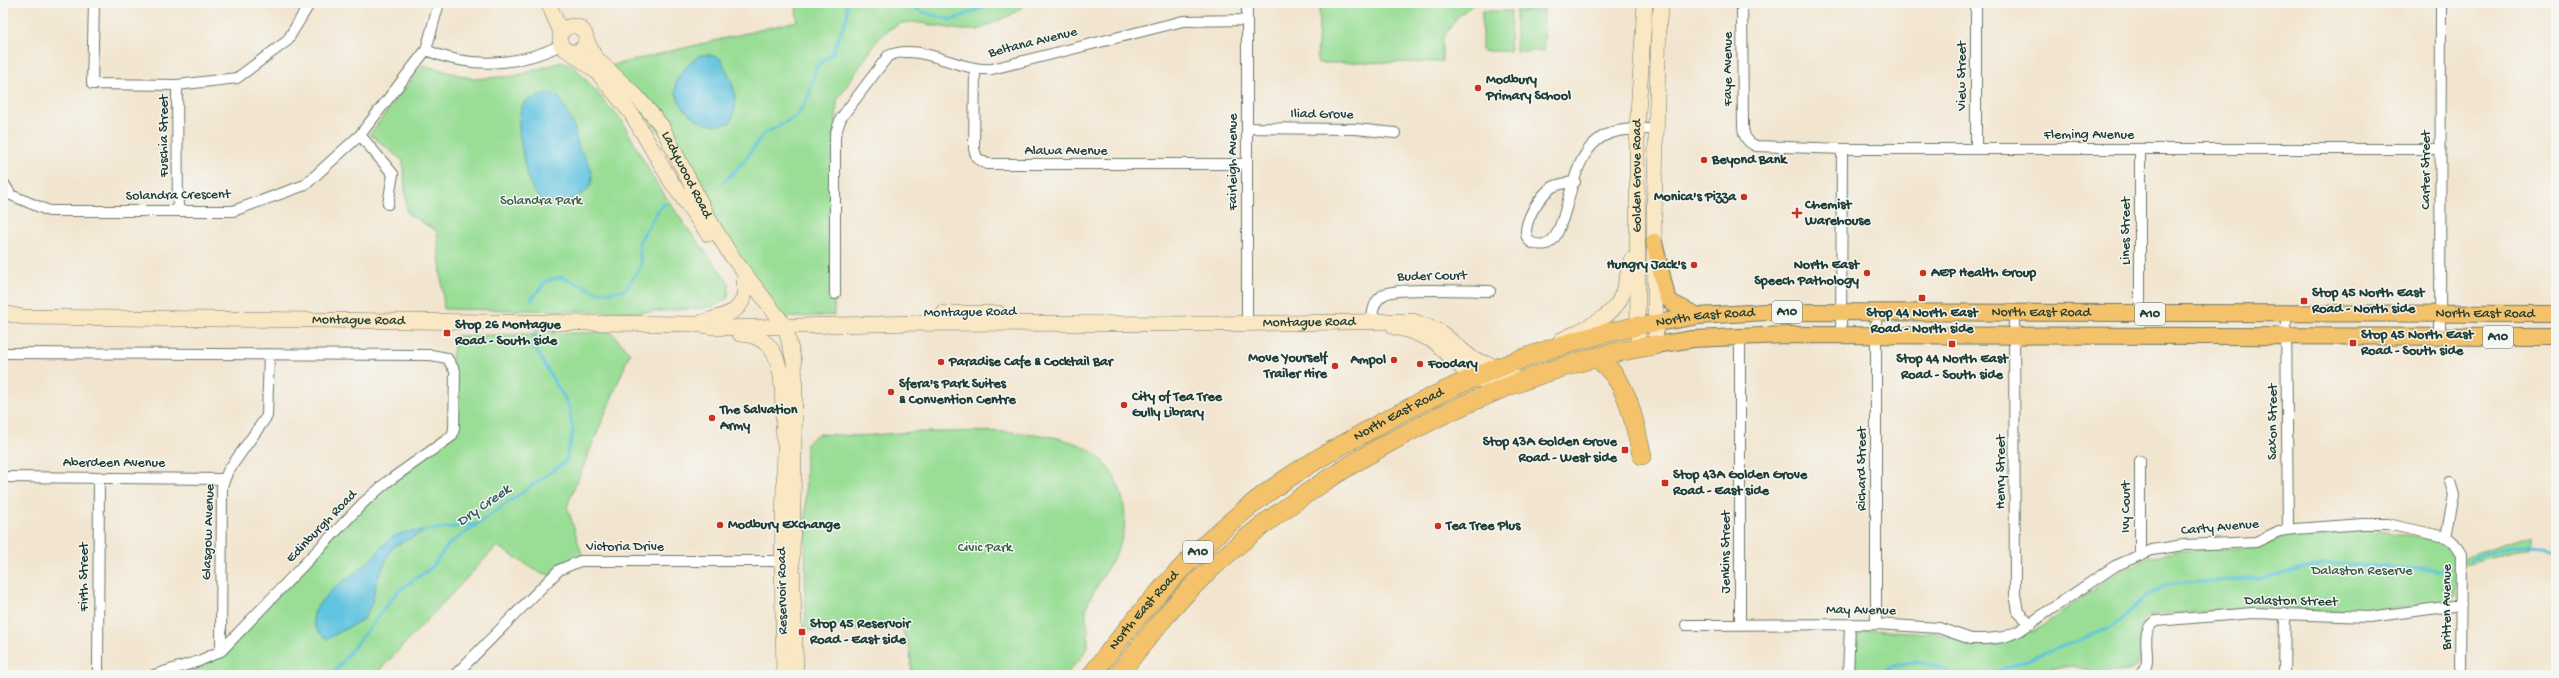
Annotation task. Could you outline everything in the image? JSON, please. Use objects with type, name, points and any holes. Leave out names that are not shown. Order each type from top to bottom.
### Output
[{"type":"highway","name":"North East Road","points":[[1092,675],[1144,608],[1210,540],[1268,492],[1326,454],[1409,408],[1497,367],[1571,341],[1647,324]]},
{"type":"highway","name":"North East Road","points":[[1118,675],[1146,639],[1200,579],[1268,522],[1338,473],[1449,413],[1518,383],[1553,370],[1647,347]]},
{"type":"highway","points":[[1597,358],[1613,371],[1624,388],[1642,455]]},
{"type":"highway","points":[[1326,454],[1338,473]]},
{"type":"main road","name":"Ladywood Road","points":[[548,3],[567,39],[631,113],[672,183],[776,322]]},
{"type":"main road","name":"Ladywood Road","points":[[559,3],[567,39]]},
{"type":"main road","name":"Golden Grove Road","points":[[1644,3],[1638,129],[1636,237],[1647,324]]},
{"type":"main road","name":"Golden Grove Road","points":[[1647,347],[1647,324],[1654,242],[1662,3]]},
{"type":"main road","name":"Ladywood Road","points":[[567,39],[581,28],[595,57],[638,98],[661,125],[710,221],[730,254],[776,322]]},
{"type":"main road","points":[[1535,353],[1596,322],[1612,310],[1621,298],[1636,237]]},
{"type":"main road","points":[[1654,242],[1667,297],[1672,303],[1698,316]]},
{"type":"main road","points":[[694,324],[722,317],[736,310],[743,300],[744,280]]},
{"type":"main road","name":"North East Road","points":[[1647,324],[1698,316],[1766,312],[2556,314]]},
{"type":"main road","name":"Montague Road","points":[[3,313],[23,317],[694,324],[776,322],[1212,324],[1247,322],[1372,323],[1410,331],[1434,341],[1472,378]]},
{"type":"main road","name":"Montague Road","points":[[3,321],[23,317]]},
{"type":"main road","name":"Montague Road","points":[[1372,323],[1387,320],[1413,321],[1427,325],[1448,336],[1470,357],[1497,367]]},
{"type":"main road","name":"Reservoir Road","points":[[776,322],[787,376],[785,445],[787,561],[796,675]]},
{"type":"main road","name":"Reservoir Road","points":[[776,322],[794,362],[795,393],[787,561],[784,675]]},
{"type":"main road","points":[[694,324],[759,337],[766,343],[774,355],[781,376],[782,431],[785,445]]},
{"type":"main road","name":"North East Road","points":[[1647,347],[1693,339],[1740,336],[2556,337]]},
{"type":"main road","points":[[1472,378],[1491,382],[1553,370]]},
{"type":"street","points":[[94,3],[92,84],[178,85],[237,78],[287,41],[310,3]]},
{"type":"street","name":"Solandra Crescent","points":[[3,182],[11,195],[49,211],[233,211],[304,185],[360,135],[426,50],[440,3]]},
{"type":"street","name":"Fairleigh Avenue","points":[[1247,3],[1247,322]]},
{"type":"street","name":"Faye Avenue","points":[[1742,3],[1744,135]]},
{"type":"street","name":"View Street","points":[[1976,3],[1976,148]]},
{"type":"street","name":"Carter Street","points":[[2440,336],[2439,149],[2441,3]]},
{"type":"street","name":"Beltana Avenue","points":[[835,294],[835,135],[842,118],[882,63],[892,54],[928,55],[974,69],[992,69],[1183,21],[1247,20]]},
{"type":"street","points":[[426,50],[460,62],[488,64],[542,54],[567,39]]},
{"type":"street","name":"Alawa Avenue","points":[[974,69],[974,149],[977,158],[987,164],[1247,164]]},
{"type":"street","name":"Fuschia Street","points":[[178,85],[178,211]]},
{"type":"street","name":"Iliad Grove","points":[[1247,128],[1356,129],[1395,133]]},
{"type":"street","points":[[1575,182],[1557,185],[1545,193],[1527,221],[1525,228],[1529,240],[1533,243],[1540,245],[1552,241],[1558,234],[1583,158],[1591,145],[1611,132],[1638,129],[1657,129]]},
{"type":"street","points":[[360,135],[393,174],[388,204]]},
{"type":"street","name":"Fleming Avenue","points":[[1744,135],[1748,143],[1756,146],[1842,148],[2439,149]]},
{"type":"street","points":[[1841,336],[1842,148]]},
{"type":"street","name":"Lines Street","points":[[2140,149],[2140,314]]},
{"type":"street","name":"Buder Court","points":[[1372,323],[1374,307],[1377,301],[1392,292],[1490,291]]},
{"type":"street","name":"Richard Street","points":[[1876,313],[1876,624]]},
{"type":"street","name":"Henry Street","points":[[2014,313],[2015,594],[2018,612],[2031,624]]},
{"type":"street","name":"Saxon Street","points":[[2286,314],[2288,530]]},
{"type":"street","name":"Jenkins Street","points":[[1740,336],[1740,624]]},
{"type":"street","points":[[3,353],[268,354]]},
{"type":"street","name":"Edinburgh Road","points":[[154,675],[199,661],[221,652],[363,503],[387,482],[452,436],[454,429],[455,377],[452,364],[440,355],[268,354]]},
{"type":"street","name":"Glasgow Avenue","points":[[221,652],[221,500],[224,479],[267,416],[268,354]]},
{"type":"street","name":"Ivy Court","points":[[2140,461],[2140,554]]},
{"type":"street","name":"Aberdeen Avenue","points":[[3,477],[224,479]]},
{"type":"street","name":"Firth Street","points":[[98,477],[98,671],[101,675]]},
{"type":"street","points":[[2449,539],[2454,496],[2450,482]]},
{"type":"street","name":"Carty Avenue","points":[[2031,624],[2107,571],[2140,554],[2184,545],[2256,542],[2288,530],[2379,524],[2449,539]]},
{"type":"street","name":"Britten Avenue","points":[[2449,539],[2461,555],[2460,675]]},
{"type":"street","name":"Victoria Drive","points":[[455,675],[559,570],[571,563],[580,561],[787,561]]},
{"type":"street","name":"Dalaston Street","points":[[2140,675],[2145,666],[2146,633],[2151,623],[2156,621],[2285,613],[2338,617],[2370,617],[2461,605]]},
{"type":"street","points":[[2284,675],[2285,613]]},
{"type":"street","name":"May Avenue","points":[[1686,625],[1876,624],[1939,628],[1971,639],[1988,640],[2004,637],[2031,624]]},
{"type":"street","points":[[1848,675],[1850,625]]},
{"type":"green space","points":[[796,3],[1028,3],[1011,15],[978,30],[961,30],[914,22],[901,23],[888,30],[877,41],[837,100],[835,135],[834,315],[780,318],[730,254],[676,151],[605,67],[797,21]]},
{"type":"green space","points":[[1320,3],[1475,3],[1457,17],[1442,40],[1442,62],[1317,63]]},
{"type":"green space","points":[[1544,10],[1544,51],[1516,51],[1516,11]]},
{"type":"green space","points":[[1482,11],[1511,11],[1510,51],[1482,51]]},
{"type":"green space","name":"Solandra Park","points":[[562,62],[572,64],[622,121],[653,178],[687,228],[729,283],[728,298],[713,307],[649,312],[444,309],[437,231],[407,213],[403,161],[370,134],[423,65],[474,79],[515,76]]},
{"type":"green space","points":[[611,332],[630,353],[567,506],[584,561],[554,575],[540,573],[497,546],[375,675],[152,675],[212,656],[340,527],[407,468],[452,436],[452,364],[455,336]]},
{"type":"green space","name":"Civic Park","points":[[979,431],[1027,433],[1050,436],[1070,441],[1088,449],[1101,459],[1112,473],[1123,501],[1125,522],[1123,534],[1114,557],[1093,593],[1087,607],[1086,616],[1088,640],[1086,650],[1066,675],[912,675],[910,651],[902,629],[805,630],[806,443],[818,434],[859,436],[914,432]]},
{"type":"green space","name":"Dalaston Reserve","points":[[2364,529],[2420,537],[2450,546],[2456,560],[2458,578],[2457,586],[2450,600],[2444,603],[2355,613],[2252,607],[2153,615],[2143,624],[2141,630],[2137,667],[2128,671],[2095,672],[2074,666],[2033,670],[2030,675],[1855,675],[1855,643],[1857,637],[1866,630],[1935,633],[1976,645],[1997,644],[2035,631],[2105,581],[2145,559],[2174,551],[2259,547],[2286,535]]},
{"type":"green space","points":[[2532,535],[2532,546],[2466,565],[2466,556]]},
{"type":"water","points":[[700,55],[712,55],[721,59],[729,75],[735,98],[734,114],[730,123],[714,125],[707,124],[692,116],[680,103],[677,96],[677,80],[687,66]]},
{"type":"water","points":[[548,93],[559,97],[575,129],[579,148],[586,158],[592,173],[591,184],[583,193],[564,201],[553,203],[545,201],[532,189],[525,168],[519,128],[521,109],[524,102]]},
{"type":"water","points":[[426,531],[392,547],[376,583],[372,603],[364,619],[327,639],[316,629],[313,618],[317,608],[324,597],[335,587],[370,560],[389,539],[405,532]]},
{"type":"waterway","name":"Dry Creek","points":[[723,183],[746,159],[762,135],[797,116],[809,95],[816,67],[832,54],[847,17],[847,3]]},
{"type":"waterway","name":"Dry Creek","points":[[899,3],[926,13],[952,20],[993,3]]},
{"type":"waterway","name":"Dry Creek","points":[[531,300],[546,281],[561,277],[600,293],[625,290],[641,266],[639,242],[659,209],[665,204]]},
{"type":"waterway","name":"Dry Creek","points":[[332,675],[398,591],[432,567],[448,545],[565,462],[573,433],[569,406],[534,347],[534,335]]},
{"type":"waterway","points":[[422,531],[477,524]]},
{"type":"waterway","points":[[2471,559],[2513,546],[2534,544],[2556,548]]},
{"type":"waterway","points":[[1988,675],[2110,628],[2146,597],[2167,584],[2263,578],[2326,563],[2437,570],[2445,569]]},
{"type":"waterway","points":[[1879,675],[1885,670],[1908,662],[1932,665],[1955,675]]},
{"type":"place","name":"Modbury Primary School","points":[[1478,88]]},
{"type":"place","name":"Beyond Bank","points":[[1704,160]]},
{"type":"place","name":"Monica's Pizza","points":[[1744,197]]},
{"type":"place","name":"Chemist Warehouse","points":[[1797,213]]},
{"type":"place","name":"Hungry Jack's","points":[[1694,265]]},
{"type":"place","name":"North East Speech Pathology","points":[[1867,273]]},
{"type":"place","name":"AEP Health Group","points":[[1923,273]]},
{"type":"place","name":"Stop 44 North East Road - North side","points":[[1922,298]]},
{"type":"place","name":"Stop 45 North East Road - North side","points":[[2304,301]]},
{"type":"place","name":"Stop 26 Montague Road - South side","points":[[447,333]]},
{"type":"place","name":"Stop 45 North East Road - South side","points":[[2353,343]]},
{"type":"place","name":"Stop 44 North East Road - South side","points":[[1952,344]]},
{"type":"place","name":"Ampol","points":[[1394,360]]},
{"type":"place","name":"Paradise Cafe & Cocktail Bar","points":[[941,362]]},
{"type":"place","name":"Foodary","points":[[1420,364]]},
{"type":"place","name":"Move Yourself Trailer Hire","points":[[1335,366]]},
{"type":"place","name":"Sfera's Park Suites & Convention Centre","points":[[891,392]]},
{"type":"place","name":"City of Tea Tree Gully Library","points":[[1124,405]]},
{"type":"place","name":"The Salvation Army","points":[[712,418]]},
{"type":"place","name":"Stop 43A Golden Grove Road - West side","points":[[1625,450]]},
{"type":"place","name":"Stop 43A Golden Grove Road - East side","points":[[1665,483]]},
{"type":"place","name":"Modbury Exchange","points":[[720,525]]},
{"type":"place","name":"Tea Tree Plus","points":[[1438,526]]},
{"type":"place","name":"Stop 45 Reservoir Road - East side","points":[[802,632]]}]
